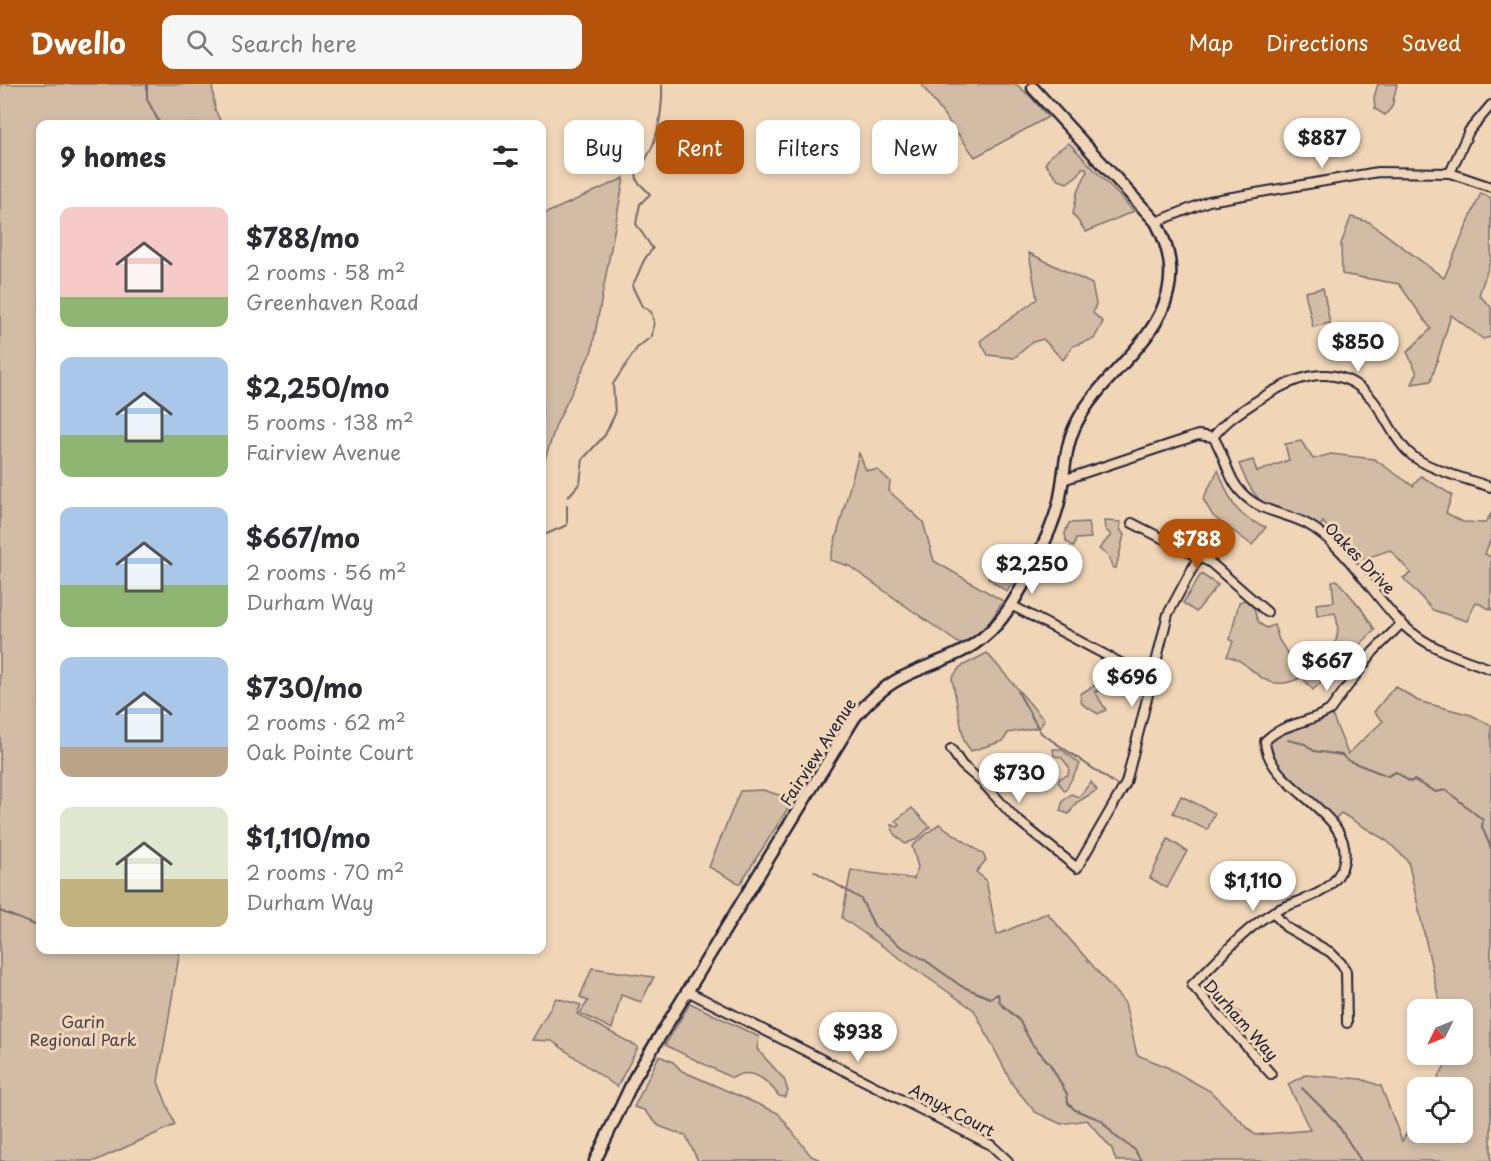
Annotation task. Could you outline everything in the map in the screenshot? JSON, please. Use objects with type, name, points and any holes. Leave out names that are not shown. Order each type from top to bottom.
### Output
[{"type":"main road","name":"Fairview Avenue","points":[[595,1161],[635,1077],[865,706],[897,680],[965,651],[997,625],[1011,605],[1051,525],[1072,434],[1083,411],[1151,329],[1164,303],[1170,281],[1169,256],[1156,222],[1082,142],[1035,85]]},
{"type":"street","points":[[1450,173],[1469,130],[1491,105]]},
{"type":"street","points":[[1156,222],[1209,201],[1372,173],[1450,173],[1491,187]]},
{"type":"street","points":[[1063,480],[1198,435],[1213,437],[1223,423],[1284,384],[1310,375],[1334,374],[1364,390],[1407,452],[1422,462],[1491,487]]},
{"type":"street","name":"Oakes Drive","points":[[1213,437],[1240,491],[1255,506],[1307,524],[1325,538],[1373,588],[1402,623],[1423,641],[1446,653],[1491,669]]},
{"type":"street","points":[[1132,523],[1211,563],[1267,612]]},
{"type":"street","points":[[951,749],[962,765],[983,783],[1015,818],[1077,868],[1126,783],[1168,614],[1199,556]]},
{"type":"street","points":[[1011,605],[1151,680]]},
{"type":"street","name":"Durham Way","points":[[1271,1074],[1192,985],[1274,912],[1328,888],[1337,879],[1343,865],[1342,844],[1336,826],[1277,770],[1268,757],[1265,741],[1287,724],[1320,716],[1329,710],[1373,652],[1402,623]]},
{"type":"street","points":[[1274,912],[1286,927],[1330,952],[1341,963],[1346,971],[1347,1023]]},
{"type":"street","name":"Amyx Court","points":[[687,991],[991,1145],[1008,1161]]},
{"type":"green space","name":"Garin Regional Park","points":[[0,84],[212,84],[215,110],[220,120],[36,120],[36,954],[179,954],[158,1082],[175,1125],[95,1161],[0,1161]]},
{"type":"green space","points":[[921,84],[1016,84],[1048,117],[975,157],[958,134],[958,120],[948,120]]},
{"type":"green space","points":[[1378,84],[1397,84],[1392,107],[1385,115],[1375,109],[1374,97]]},
{"type":"green space","points":[[1069,143],[1134,211],[1086,232],[1073,214],[1077,193],[1087,172],[1086,168],[1082,168],[1079,174],[1067,183],[1059,180],[1045,164],[1051,155]]},
{"type":"green space","points":[[624,178],[592,350],[556,425],[546,456],[546,213]]},
{"type":"green space","points":[[1481,193],[1491,198],[1491,259],[1479,295],[1491,307],[1491,337],[1483,339],[1451,315],[1431,381],[1412,384],[1417,373],[1407,352],[1431,329],[1399,284],[1342,274],[1341,244],[1351,217],[1369,222],[1444,278]]},
{"type":"green space","points":[[1029,253],[1092,284],[1096,304],[1093,313],[1103,322],[1094,339],[1073,346],[1063,360],[1043,339],[1033,342],[1014,358],[988,355],[980,341],[1037,299]]},
{"type":"green space","points":[[1323,288],[1330,323],[1313,327],[1305,292]]},
{"type":"green space","points":[[1301,441],[1313,459],[1331,454],[1374,459],[1413,486],[1421,476],[1452,495],[1446,513],[1463,522],[1485,523],[1491,514],[1491,538],[1485,554],[1491,557],[1491,610],[1476,602],[1467,621],[1433,610],[1403,578],[1411,573],[1390,550],[1357,561],[1323,522],[1320,527],[1270,508],[1262,502],[1254,494],[1239,464],[1253,460],[1257,472],[1289,460],[1285,444]]},
{"type":"green space","points":[[859,453],[866,470],[878,470],[890,481],[889,491],[923,522],[934,561],[1003,601],[981,636],[961,645],[849,566],[830,560]]},
{"type":"green space","points":[[1218,470],[1239,512],[1255,523],[1266,527],[1252,545],[1213,516],[1203,499]]},
{"type":"green space","points":[[1104,521],[1121,522],[1120,529],[1124,535],[1116,568],[1113,568],[1108,556],[1099,549],[1111,535],[1105,529]]},
{"type":"green space","points":[[1088,522],[1091,538],[1076,539],[1074,547],[1066,541],[1065,533],[1069,523]]},
{"type":"green space","points":[[996,558],[1001,558],[1019,570],[1007,592],[988,578]]},
{"type":"green space","points":[[1201,574],[1218,585],[1196,612],[1183,603]]},
{"type":"green space","points":[[1337,580],[1361,608],[1375,630],[1313,690],[1302,677],[1288,682],[1267,681],[1237,659],[1227,656],[1233,642],[1230,639],[1239,602],[1245,600],[1254,608],[1261,624],[1267,628],[1274,625],[1279,640],[1299,672],[1317,664],[1331,651],[1335,643],[1337,624],[1335,613],[1317,616],[1316,604],[1334,602],[1332,581]]},
{"type":"green space","points":[[987,653],[1044,720],[1040,727],[1008,733],[1003,741],[971,751],[964,741],[952,678],[960,667]]},
{"type":"green space","points":[[1104,680],[1106,688],[1095,692],[1106,710],[1098,714],[1082,704],[1080,694]]},
{"type":"green space","points":[[1395,686],[1418,701],[1471,715],[1491,725],[1491,1161],[1116,1161],[1112,1149],[1087,1120],[1061,1124],[1035,1112],[1013,1085],[974,1010],[842,918],[851,870],[914,879],[918,867],[912,846],[939,824],[983,854],[986,860],[976,872],[986,880],[997,935],[1047,913],[1125,1003],[1137,1055],[1165,1066],[1210,1091],[1255,1135],[1310,1130],[1288,1084],[1305,1075],[1361,1079],[1381,1086],[1402,1141],[1407,1132],[1407,1143],[1473,1143],[1473,1077],[1439,1077],[1445,1065],[1473,1065],[1473,999],[1439,999],[1408,861],[1387,841],[1341,813],[1334,820],[1277,770],[1261,748],[1270,736],[1330,710],[1348,754],[1383,721],[1374,712]]},
{"type":"green space","points":[[1053,749],[1061,749],[1080,764],[1065,791],[1058,782],[1060,778],[1068,775],[1069,767],[1061,757],[1054,756]]},
{"type":"green space","points":[[1091,782],[1097,790],[1076,803],[1069,814],[1060,811],[1063,801],[1071,794],[1079,797]]},
{"type":"green space","points":[[763,790],[789,798],[790,805],[740,884],[709,867],[740,791]]},
{"type":"green space","points":[[1181,796],[1215,813],[1207,830],[1173,813]]},
{"type":"green space","points":[[912,808],[930,827],[917,839],[905,844],[895,835],[891,825],[898,827],[900,825],[895,821]]},
{"type":"green space","points":[[1168,839],[1187,851],[1167,888],[1150,878]]},
{"type":"green space","points":[[592,968],[654,977],[641,1002],[621,995],[612,1029],[580,1013],[588,1001],[580,997]]},
{"type":"green space","points":[[556,998],[581,1005],[577,1014],[638,1047],[617,1087],[552,1041],[532,1040]]},
{"type":"green space","points":[[690,1003],[759,1037],[757,1049],[784,1079],[788,1091],[785,1097],[779,1096],[758,1076],[746,1074],[732,1078],[665,1045]]},
{"type":"green space","points":[[659,1056],[673,1062],[682,1071],[778,1113],[811,1156],[823,1161],[698,1161],[686,1136],[659,1126],[644,1110],[634,1107]]},
{"type":"waterway","points":[[147,84],[147,99],[158,120]]},
{"type":"waterway","points":[[568,497],[580,483],[583,459],[605,435],[615,414],[613,384],[637,348],[652,336],[654,322],[651,312],[642,306],[632,286],[644,261],[653,249],[636,224],[640,204],[650,194],[637,181],[636,171],[654,143],[660,119],[662,84]]},
{"type":"waterway","points":[[546,534],[567,525],[567,506]]},
{"type":"waterway","points":[[1018,692],[1041,733],[1117,785]]},
{"type":"waterway","points":[[1288,740],[1305,744],[1314,751],[1342,755],[1347,760],[1388,776],[1396,772],[1410,782],[1414,780],[1436,792],[1446,790],[1483,820],[1482,827],[1491,848]]},
{"type":"waterway","points":[[814,871],[861,899],[875,927],[900,946],[925,960],[961,986],[990,998],[998,994],[1000,1003],[1019,1020],[1032,1044],[1050,1064],[1067,1094],[1068,1103],[1075,1110],[1101,1120],[1115,1136],[1135,1150],[1141,1161]]},
{"type":"waterway","points":[[0,911],[36,925]]},
{"type":"waterway","points":[[1207,990],[1241,1014]]},
{"type":"waterway","points":[[1302,1088],[1336,1122],[1361,1161]]}]
